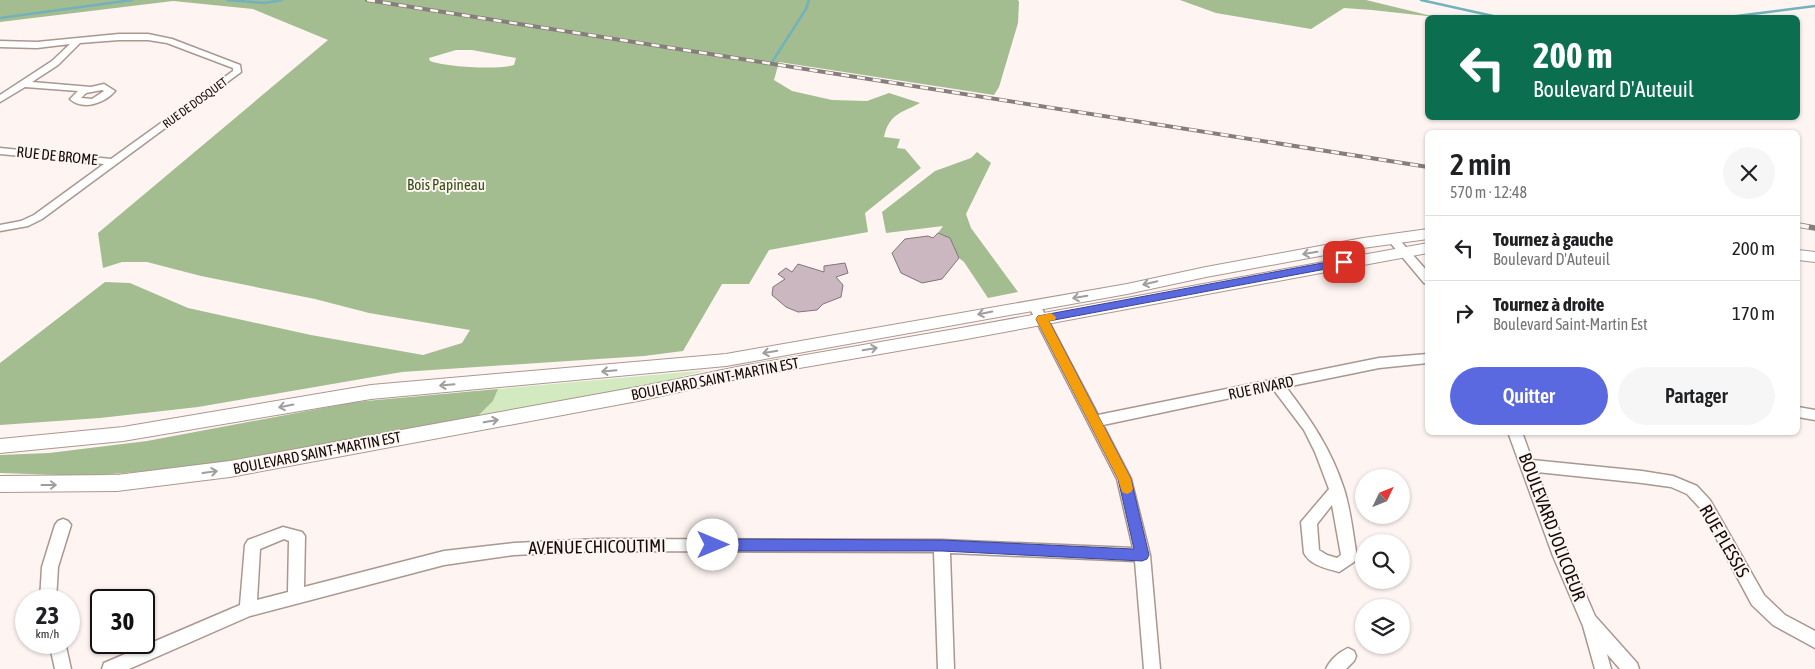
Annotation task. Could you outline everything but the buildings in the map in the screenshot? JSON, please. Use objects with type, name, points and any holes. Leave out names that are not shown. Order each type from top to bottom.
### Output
[{"type":"main road","name":"BOULEVARD SAINT-MARTIN EST","points":[[0,446],[123,434],[371,392],[690,364],[934,339],[1038,312],[1397,245],[1425,235]]},
{"type":"main road","points":[[1800,244],[1815,247]]},
{"type":"main road","name":"BOULEVARD SAINT-MARTIN EST","points":[[1397,245],[1425,248]]},
{"type":"main road","points":[[1800,255],[1815,257]]},
{"type":"main road","name":"BOULEVARD SAINT-MARTIN EST","points":[[0,484],[117,483],[230,469],[643,393],[820,351],[919,325],[1038,312]]},
{"type":"main road","points":[[919,325],[934,339]]},
{"type":"street","name":"RUE DE DOSQUET","points":[[0,44],[37,46],[119,37],[148,37],[169,41],[236,67],[237,72],[38,217],[24,224],[0,228]]},
{"type":"street","points":[[0,99],[55,63],[77,42]]},
{"type":"street","points":[[25,84],[89,89]]},
{"type":"street","name":"RUE DE BROME","points":[[0,151],[113,162]]},
{"type":"street","points":[[1397,245],[1425,277]]},
{"type":"street","points":[[1038,312],[1124,479],[1142,555],[1152,669]]},
{"type":"street","name":"RUE RIVARD","points":[[1095,422],[1379,363],[1425,358]]},
{"type":"street","points":[[1277,384],[1309,427],[1337,490]]},
{"type":"street","points":[[1800,412],[1815,415]]},
{"type":"street","name":"BOULEVARD JOLICOEUR","points":[[1516,435],[1560,556],[1589,621],[1603,669]]},
{"type":"street","name":"RUE PLESSIS","points":[[1527,465],[1642,477],[1673,482],[1692,490],[1705,504],[1758,600],[1779,620],[1815,640]]},
{"type":"street","points":[[49,589],[50,567],[63,525]]},
{"type":"street","points":[[248,609],[253,545],[283,532],[297,536],[296,595]]},
{"type":"street","name":"AVENUE CHICOUTIMI","points":[[110,669],[248,609],[444,558],[514,549],[598,545],[942,546],[1142,555]]},
{"type":"street","points":[[942,546],[946,669]]},
{"type":"street","name":"BOULEVARD JOLICOEUR","points":[[1589,621],[1631,669]]},
{"type":"street","points":[[60,654],[63,669]]},
{"type":"street","points":[[1334,669],[1348,656]]},
{"type":"green space","name":"Bois Papineau","points":[[0,0],[1018,0],[1019,2],[1018,23],[999,87],[994,95],[779,62],[774,80],[792,91],[832,100],[867,101],[889,93],[920,103],[897,115],[889,123],[884,137],[900,139],[897,148],[905,149],[921,168],[865,213],[868,232],[769,250],[749,284],[722,284],[683,351],[644,356],[402,372],[198,407],[100,418],[0,425],[0,363],[105,282],[130,283],[188,308],[311,335],[423,355],[462,343],[470,330],[369,313],[315,299],[201,276],[147,262],[122,262],[103,268],[98,233],[328,40],[253,9],[173,1],[0,22]],"holes":[[[456,50],[472,50],[516,58],[514,65],[484,68],[447,65],[430,61],[429,58]]]},
{"type":"green space","points":[[1180,0],[1366,0],[1428,15],[1344,8],[1311,29],[1216,13]]},
{"type":"green space","points":[[977,152],[991,163],[966,214],[971,228],[1018,292],[988,298],[964,262],[959,258],[950,238],[938,233],[943,226],[886,233],[882,212],[935,171],[971,158]]},
{"type":"green space","points":[[708,370],[632,389],[476,418],[493,401],[498,389]]},
{"type":"green space","points":[[498,389],[493,401],[476,418],[193,467],[90,476],[0,473],[0,455],[49,453],[147,441],[355,402]]},
{"type":"waterway","points":[[0,18],[132,0]]},
{"type":"waterway","points":[[227,0],[265,3],[282,0]]},
{"type":"waterway","points":[[772,62],[806,9],[809,0]]},
{"type":"waterway","points":[[1421,0],[1488,15]]},
{"type":"waterway","points":[[1744,15],[1815,6]]},
{"type":"railway","points":[[367,0],[1425,167]]},
{"type":"railway","points":[[1800,225],[1815,228]]},
{"type":"slow traffic","points":[[1051,317],[1042,319],[1124,479],[1127,489]]},
{"type":"route","points":[[713,545],[942,546],[1142,555],[1124,479],[1042,319],[1344,262]]}]
